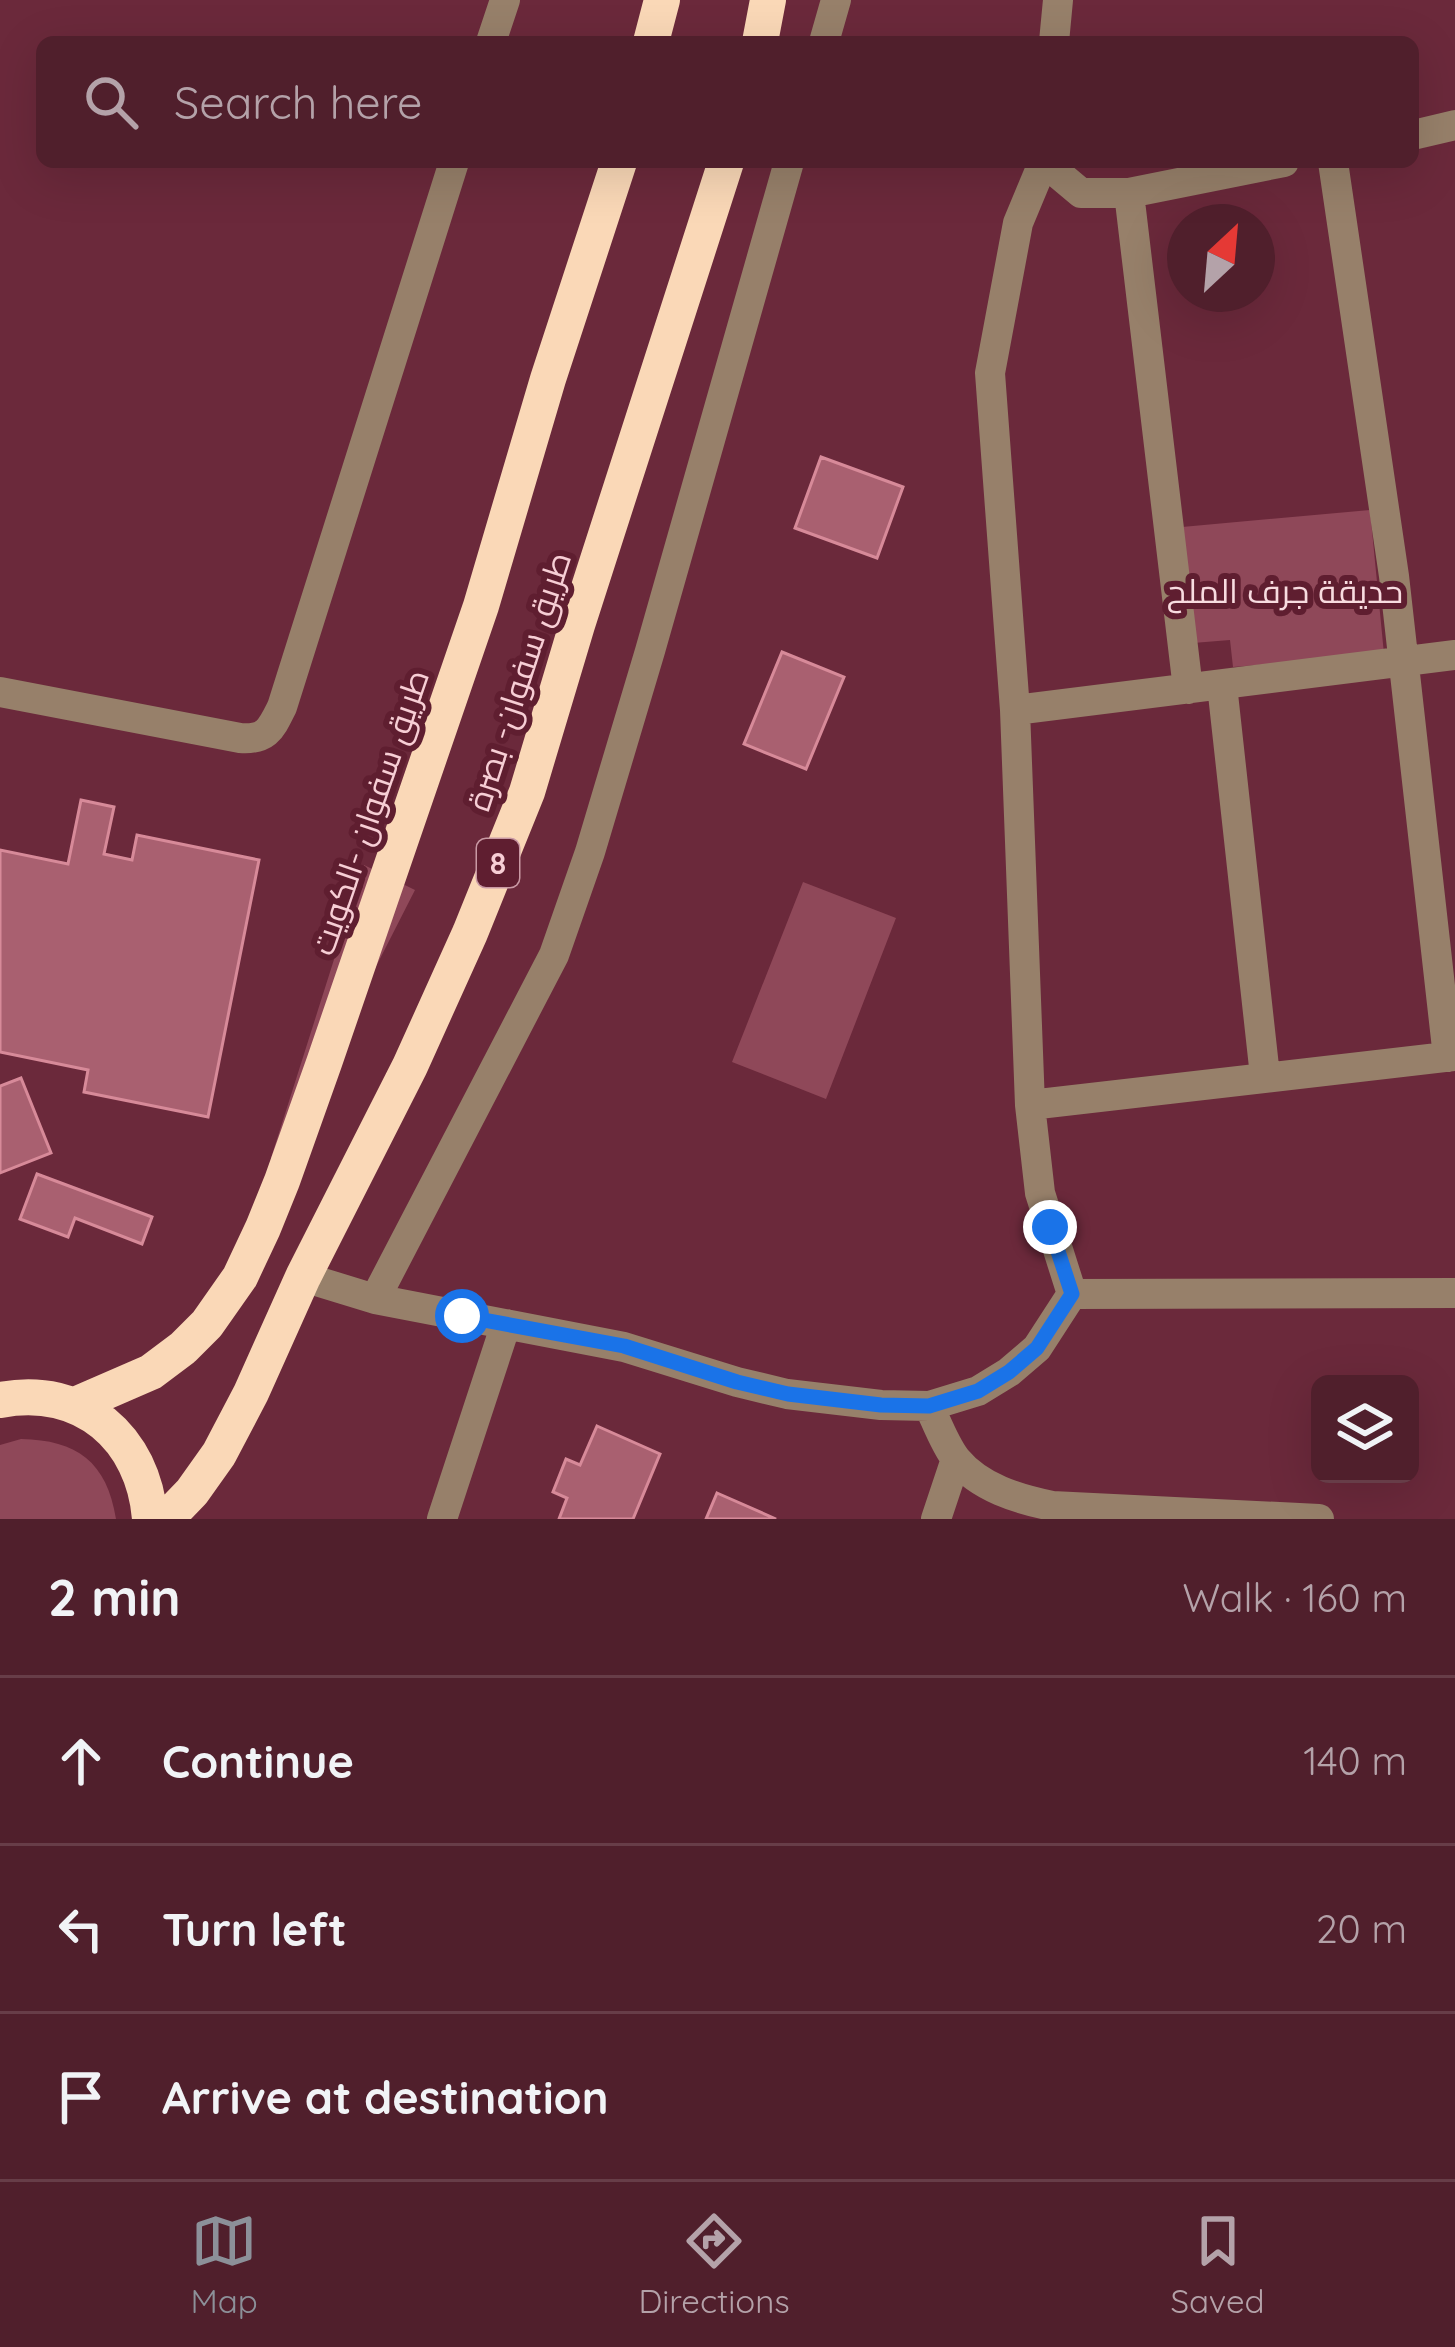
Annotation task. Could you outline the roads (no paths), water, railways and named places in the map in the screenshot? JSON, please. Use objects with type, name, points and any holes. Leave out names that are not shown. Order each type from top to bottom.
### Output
[{"type":"highway","points":[[653,36],[662,0]]},
{"type":"highway","points":[[761,36],[768,0]]},
{"type":"highway","name":"طريق سفوان -الكويت","points":[[76,1405],[151,1372],[183,1348],[208,1324],[240,1277],[262,1228],[481,606],[617,168]]},
{"type":"highway","name":"طريق سفوان- بصرة","points":[[166,1519],[219,1454],[410,1066],[470,933],[526,792],[724,168]]},
{"type":"highway","points":[[0,1400],[47,1397],[76,1405],[101,1420],[123,1441],[139,1467],[150,1519]]},
{"type":"street","points":[[493,36],[505,0]]},
{"type":"street","points":[[826,36],[836,0]]},
{"type":"street","points":[[1055,36],[1058,0]]},
{"type":"street","points":[[1419,133],[1455,125]]},
{"type":"street","points":[[0,692],[240,738],[256,739],[267,731],[282,707],[452,168]]},
{"type":"street","points":[[375,1299],[554,956],[574,902],[787,168]]},
{"type":"street","points":[[1041,168],[1018,223],[990,373],[1015,710],[1030,1105],[1040,1193],[1072,1294]]},
{"type":"street","points":[[1049,168],[1081,193],[1129,194],[1255,168]]},
{"type":"street","points":[[1030,1105],[1451,1057],[1404,662],[1334,168]]},
{"type":"street","points":[[1129,194],[1188,689]]},
{"type":"street","points":[[1015,710],[1455,655]]},
{"type":"street","points":[[1222,686],[1264,1076]]},
{"type":"street","points":[[303,1277],[375,1299],[624,1346],[788,1394],[881,1405],[929,1406],[978,1391],[1037,1348],[1072,1294]]},
{"type":"street","points":[[1072,1294],[1455,1293]]},
{"type":"street","points":[[442,1519],[506,1324]]},
{"type":"street","points":[[929,1406],[956,1459],[1012,1508],[1318,1519]]},
{"type":"street","points":[[936,1519],[956,1459]]},
{"type":"park label","name":"حديقة جرف الملح","points":[[1285,590]]}]
